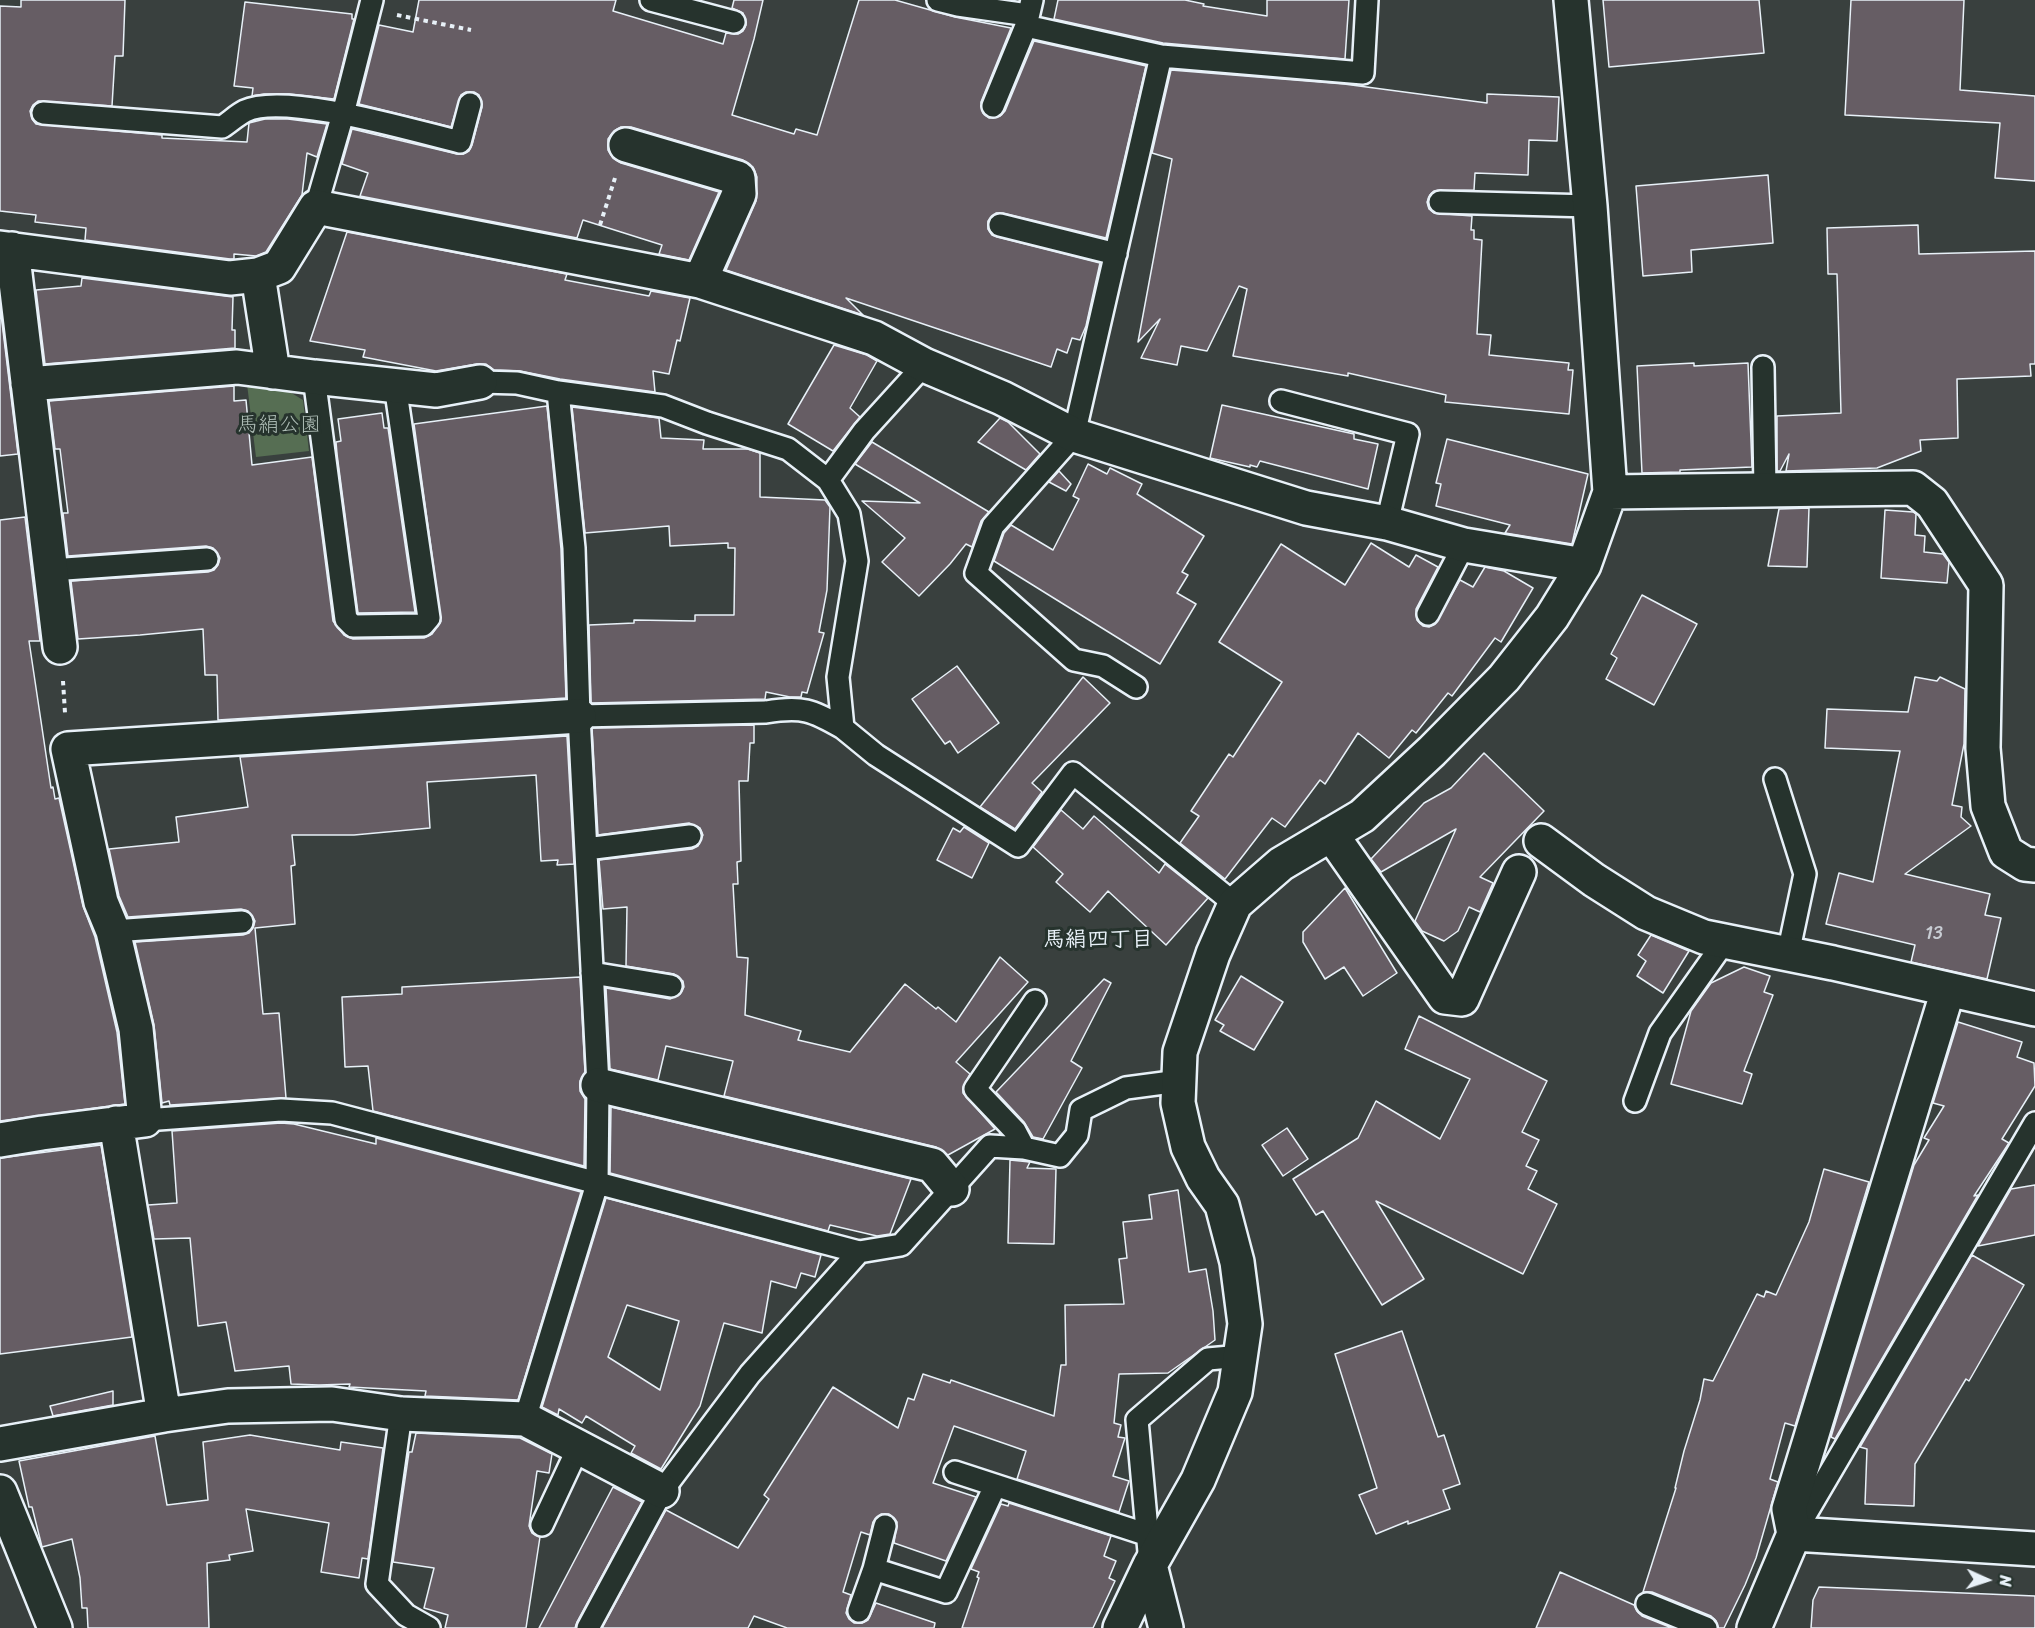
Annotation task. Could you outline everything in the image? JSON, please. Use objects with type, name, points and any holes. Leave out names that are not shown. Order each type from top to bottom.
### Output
[{"type":"street","points":[[1119,1628],[1149,1550],[1198,1480],[1235,1392],[1241,1356],[1245,1324],[1238,1262],[1222,1205],[1203,1178],[1188,1147],[1178,1103],[1180,1052],[1213,954],[1235,904],[1281,864],[1362,816],[1432,751],[1504,678],[1552,616],[1584,565],[1610,492],[1590,206],[1570,0]]},
{"type":"street","points":[[626,145],[738,178],[739,194],[700,281]]},
{"type":"street","points":[[60,647],[28,384],[6,249],[230,278],[258,275],[279,267],[316,207],[700,281],[874,338],[924,365],[1002,398],[1074,435],[1306,508],[1387,523],[1464,545],[1584,565]]},
{"type":"street","points":[[258,275],[273,372]]},
{"type":"street","points":[[28,384],[237,367],[436,390],[480,382]]},
{"type":"street","points":[[1610,492],[1913,488],[1932,503],[1986,585],[1983,748],[1988,806],[2006,852],[2025,864],[2035,865]]},
{"type":"street","points":[[164,1415],[130,1122],[136,1029],[113,931],[100,902],[68,749],[579,716]]},
{"type":"street","points":[[1331,834],[1445,997],[1462,999],[1519,872]]},
{"type":"street","points":[[1541,841],[1594,880],[1646,913],[1704,937],[2035,1009]]},
{"type":"street","points":[[1754,1628],[1794,1534],[1789,1509],[1948,990]]},
{"type":"street","points":[[598,1085],[932,1165],[952,1189]]},
{"type":"street","points":[[0,1140],[130,1122]]},
{"type":"street","points":[[0,1444],[228,1406],[332,1404],[401,1414],[525,1419],[662,1491]]},
{"type":"street","points":[[0,1493],[55,1628]]},
{"type":"street","points":[[1794,1534],[2035,1549]]},
{"type":"street","points":[[1149,1550],[1167,1628]]},
{"type":"lane","points":[[651,0],[734,22]]},
{"type":"lane","points":[[938,0],[958,5],[1028,14],[1161,56],[1363,73],[1367,0]]},
{"type":"lane","points":[[316,207],[371,4]]},
{"type":"lane","points":[[993,106],[1028,14]]},
{"type":"lane","points":[[1136,687],[1103,666],[1074,660],[976,573],[993,526],[1074,435],[1161,56]]},
{"type":"lane","points":[[43,113],[222,127],[246,111],[268,107],[303,107],[343,114],[460,142],[470,104]]},
{"type":"lane","points":[[1440,202],[1590,206]]},
{"type":"lane","points":[[1000,225],[1116,254]]},
{"type":"lane","points":[[828,480],[864,430],[924,365]]},
{"type":"lane","points":[[1763,367],[1765,489]]},
{"type":"lane","points":[[314,377],[346,619],[353,626],[423,625],[429,618],[395,385]]},
{"type":"lane","points":[[480,382],[517,383],[558,392],[663,406],[788,449],[828,480],[849,514],[857,561],[838,677],[843,728]]},
{"type":"lane","points":[[525,1419],[597,1184],[598,1085],[579,716],[574,548],[558,392]]},
{"type":"lane","points":[[1281,401],[1408,434],[1387,523]]},
{"type":"lane","points":[[1428,614],[1464,545]]},
{"type":"lane","points":[[51,570],[207,559]]},
{"type":"lane","points":[[579,716],[766,712],[789,708],[817,713],[843,728],[876,755],[1018,846],[1073,773],[1235,904]]},
{"type":"lane","points":[[1775,779],[1805,874],[1788,954]]},
{"type":"lane","points":[[586,849],[690,836]]},
{"type":"lane","points":[[113,931],[242,922]]},
{"type":"lane","points":[[1635,1101],[1660,1033],[1725,941]]},
{"type":"lane","points":[[592,972],[671,986]]},
{"type":"lane","points":[[1024,1148],[1015,1131],[975,1089],[1035,1001]]},
{"type":"lane","points":[[130,1122],[281,1110],[332,1113],[859,1252],[901,1245],[990,1146],[1024,1148],[1060,1156],[1077,1135],[1081,1110],[1125,1088],[1179,1081]]},
{"type":"lane","points":[[1794,1534],[2035,1123]]},
{"type":"lane","points":[[588,1628],[662,1491],[750,1374],[859,1252]]},
{"type":"lane","points":[[955,1472],[995,1486],[1149,1550],[1137,1420],[1208,1359],[1241,1356]]},
{"type":"lane","points":[[401,1414],[377,1584],[406,1615],[429,1628]]},
{"type":"lane","points":[[542,1525],[579,1446]]},
{"type":"lane","points":[[874,1569],[946,1592],[995,1486]]},
{"type":"lane","points":[[859,1611],[874,1569],[885,1526]]},
{"type":"lane","points":[[1647,1604],[1706,1628]]},
{"type":"path","points":[[371,4],[471,30]]},
{"type":"path","points":[[588,260],[626,145]]},
{"type":"path","points":[[60,647],[68,749]]},
{"type":"green space","name":"馬絹公園","points":[[275,383],[303,400],[309,451],[256,457],[247,384]]},
{"type":"building","points":[[21,0],[125,0],[123,56],[115,56],[112,106],[38,101],[30,111],[36,124],[162,135],[162,138],[247,142],[249,123],[265,119],[288,119],[327,124],[317,157],[307,153],[302,195],[266,252],[256,256],[234,254],[234,259],[230,259],[85,240],[86,228],[35,222],[36,215],[0,211],[0,6],[21,7]]},
{"type":"building","points":[[419,0],[616,0],[613,11],[723,44],[726,33],[738,34],[746,25],[743,13],[732,8],[734,0],[763,0],[732,115],[794,134],[796,129],[817,135],[859,0],[895,0],[955,17],[1011,28],[981,102],[983,113],[989,118],[1000,116],[1005,111],[1034,41],[1146,66],[1106,238],[1003,213],[996,213],[988,221],[988,229],[992,235],[997,237],[1100,263],[1086,326],[1080,340],[1072,338],[1067,353],[1057,349],[1051,367],[846,298],[863,315],[726,270],[756,201],[757,177],[753,167],[743,160],[631,127],[621,127],[614,131],[608,139],[608,150],[613,158],[621,163],[719,192],[689,260],[659,254],[662,245],[583,220],[577,238],[360,196],[368,173],[342,164],[352,129],[457,154],[469,151],[472,145],[482,107],[479,95],[474,92],[461,95],[451,127],[359,104],[379,25],[413,32]]},
{"type":"building","points":[[1058,0],[1185,0],[1204,4],[1203,6],[1267,16],[1267,0],[1349,0],[1345,59],[1163,43],[1054,19]]},
{"type":"building","points":[[1603,0],[1759,0],[1764,53],[1609,67]]},
{"type":"building","points":[[1851,0],[1964,0],[1960,90],[2035,96],[2035,181],[1995,178],[2000,123],[1845,115]]},
{"type":"building","points":[[245,2],[352,14],[352,19],[354,19],[334,99],[289,94],[252,96],[253,88],[234,86]]},
{"type":"building","points":[[1171,70],[1344,84],[1487,103],[1487,94],[1559,97],[1557,141],[1529,140],[1528,175],[1475,173],[1474,190],[1434,191],[1427,202],[1429,209],[1434,213],[1472,216],[1471,230],[1474,230],[1474,239],[1482,240],[1477,334],[1491,335],[1489,355],[1569,363],[1568,370],[1573,370],[1569,414],[1445,402],[1446,395],[1348,373],[1348,376],[1233,356],[1247,289],[1239,286],[1207,351],[1181,346],[1177,365],[1141,358],[1160,319],[1138,342],[1172,159],[1152,153]]},
{"type":"building","points":[[1768,175],[1773,243],[1691,250],[1692,272],[1643,276],[1636,186]]},
{"type":"building","points":[[1918,225],[1919,254],[2035,251],[2035,364],[2030,364],[2031,376],[1957,379],[1958,438],[1920,440],[1921,451],[1877,468],[1786,471],[1789,454],[1780,471],[1777,471],[1777,416],[1841,413],[1837,274],[1828,274],[1827,228]]},
{"type":"building","points":[[347,232],[567,274],[565,280],[649,296],[651,291],[690,298],[680,341],[677,340],[669,374],[653,371],[655,392],[520,371],[494,370],[486,364],[436,371],[363,357],[365,350],[310,341]]},
{"type":"building","points":[[82,278],[233,297],[232,330],[235,330],[235,348],[45,364],[36,290],[81,286]]},
{"type":"building","points":[[0,306],[18,454],[0,456]]},
{"type":"building","points":[[834,345],[867,355],[877,361],[850,408],[860,417],[833,451],[788,424]]},
{"type":"building","points":[[1694,363],[1694,366],[1748,363],[1752,467],[1642,473],[1637,366]]},
{"type":"building","points":[[234,386],[234,401],[246,400],[252,465],[312,457],[333,621],[344,635],[353,639],[424,638],[432,634],[441,621],[414,424],[547,406],[561,549],[566,698],[218,720],[217,675],[205,675],[203,629],[78,639],[71,581],[208,572],[214,570],[220,558],[213,548],[206,546],[68,556],[63,513],[68,513],[60,449],[55,449],[49,401]]},
{"type":"building","points":[[1222,405],[1354,434],[1354,439],[1378,444],[1368,489],[1260,461],[1257,467],[1250,465],[1250,467],[1210,458]]},
{"type":"building","points":[[572,407],[659,418],[661,438],[704,440],[703,449],[748,449],[760,453],[760,497],[825,500],[830,507],[827,590],[819,632],[824,633],[807,693],[802,692],[801,697],[790,697],[766,692],[765,699],[591,703],[589,625],[634,623],[634,620],[695,621],[695,615],[734,615],[735,548],[728,548],[728,543],[670,546],[669,526],[585,533]]},
{"type":"building","points":[[382,413],[384,428],[388,428],[415,612],[358,613],[337,454],[336,442],[341,441],[338,419]]},
{"type":"building","points":[[1000,418],[1008,422],[1040,454],[1026,470],[978,442]]},
{"type":"building","points":[[1447,439],[1588,474],[1572,544],[1505,533],[1510,525],[1436,506],[1441,484],[1436,483]]},
{"type":"building","points":[[872,442],[989,512],[981,521],[972,547],[966,544],[919,596],[882,562],[905,538],[862,501],[920,503],[855,464]]},
{"type":"building","points":[[1088,464],[1107,474],[1110,468],[1142,484],[1137,494],[1204,536],[1182,572],[1188,575],[1177,593],[1196,604],[1160,664],[994,561],[1004,533],[1011,525],[1053,550],[1079,499],[1073,496]]},
{"type":"building","points":[[1059,471],[1071,484],[1066,491],[1049,482]]},
{"type":"building","points":[[1809,508],[1807,567],[1768,566],[1779,509]]},
{"type":"building","points":[[1885,510],[1916,514],[1915,535],[1925,536],[1924,552],[1943,554],[1949,562],[1947,583],[1881,578]]},
{"type":"building","points":[[25,517],[40,641],[29,641],[51,788],[53,787],[55,799],[59,798],[83,906],[95,937],[117,1032],[125,1104],[0,1121],[0,520]]},
{"type":"building","points":[[1371,543],[1409,567],[1416,555],[1438,567],[1416,609],[1417,620],[1423,626],[1429,627],[1435,624],[1460,580],[1473,587],[1485,567],[1504,571],[1533,588],[1501,642],[1495,638],[1452,696],[1448,693],[1416,733],[1412,730],[1389,758],[1358,733],[1325,784],[1320,780],[1285,827],[1272,818],[1225,879],[1180,843],[1199,816],[1191,811],[1229,754],[1233,757],[1282,682],[1219,642],[1281,544],[1345,585]]},
{"type":"building","points":[[1642,595],[1697,624],[1654,705],[1606,679],[1617,658],[1611,654]]},
{"type":"building","points":[[957,666],[999,723],[958,753],[950,741],[945,744],[912,699]]},
{"type":"building","points":[[1083,677],[1110,703],[1032,783],[1042,792],[1015,829],[980,807]]},
{"type":"building","points":[[1915,677],[1937,681],[1940,677],[1965,689],[1964,744],[1952,805],[1962,807],[1961,817],[1971,826],[1905,874],[1990,894],[1985,915],[2001,918],[1987,979],[1911,962],[1915,945],[1826,924],[1839,873],[1873,882],[1900,751],[1825,748],[1827,709],[1908,712]]},
{"type":"building","points":[[754,725],[754,743],[750,743],[748,781],[739,781],[741,861],[737,862],[738,884],[733,884],[737,957],[748,958],[745,1015],[801,1031],[798,1040],[850,1052],[905,984],[956,1022],[1000,957],[1028,982],[956,1062],[970,1074],[963,1087],[963,1093],[995,1129],[948,1155],[936,1147],[724,1096],[733,1061],[666,1046],[658,1080],[610,1069],[606,988],[670,999],[680,994],[684,987],[683,981],[674,974],[626,966],[627,907],[603,909],[599,860],[692,849],[698,846],[703,835],[700,828],[689,823],[598,835],[592,728]]},
{"type":"building","points":[[567,736],[574,864],[557,865],[558,860],[541,861],[536,775],[427,782],[430,828],[354,835],[292,835],[295,865],[291,866],[295,924],[255,928],[263,1014],[279,1013],[286,1098],[170,1105],[169,1101],[162,1103],[154,1025],[135,942],[243,935],[249,933],[255,921],[248,911],[241,909],[128,917],[119,896],[109,849],[179,842],[176,817],[248,807],[240,757]]},
{"type":"building","points":[[1484,753],[1544,811],[1480,877],[1493,883],[1480,912],[1469,907],[1458,931],[1444,941],[1422,931],[1415,921],[1456,829],[1381,872],[1371,859],[1424,803],[1451,788]]},
{"type":"building","points":[[1061,810],[1083,829],[1094,816],[1159,873],[1165,864],[1208,898],[1166,945],[1108,891],[1090,912],[1056,882],[1063,874],[1033,847]]},
{"type":"building","points":[[964,827],[989,843],[972,878],[937,860],[953,828],[960,832]]},
{"type":"building","points":[[1345,888],[1397,973],[1363,996],[1344,967],[1325,979],[1303,942],[1303,932]]},
{"type":"building","points":[[1651,935],[1689,951],[1663,993],[1637,976],[1646,961],[1638,955]]},
{"type":"building","points":[[1744,967],[1770,976],[1764,992],[1773,995],[1744,1071],[1752,1074],[1742,1104],[1671,1084],[1691,1011],[1711,983]]},
{"type":"building","points":[[1241,976],[1283,1002],[1254,1050],[1220,1031],[1224,1025],[1215,1020]]},
{"type":"building","points":[[580,977],[585,1072],[580,1081],[580,1091],[585,1099],[584,1166],[373,1111],[368,1066],[345,1067],[342,997],[402,994],[402,987]]},
{"type":"building","points":[[1104,979],[1111,983],[1071,1061],[1082,1068],[1043,1139],[1033,1137],[1024,1122],[996,1092]]},
{"type":"building","points":[[1419,1016],[1547,1081],[1522,1132],[1539,1140],[1526,1166],[1537,1171],[1528,1189],[1557,1204],[1523,1274],[1376,1201],[1424,1279],[1382,1305],[1323,1211],[1316,1215],[1293,1179],[1358,1138],[1376,1101],[1440,1139],[1470,1079],[1405,1049]]},
{"type":"building","points":[[1958,1022],[2022,1042],[2017,1057],[2034,1063],[2035,1086],[2002,1139],[2009,1143],[1974,1196],[1978,1195],[1835,1439],[1831,1437],[1914,1165],[1929,1140],[1924,1138],[1944,1106],[1933,1103]]},
{"type":"building","points":[[611,1107],[911,1179],[890,1234],[877,1236],[830,1225],[828,1231],[610,1173]]},
{"type":"building","points":[[294,1124],[376,1144],[376,1138],[581,1192],[518,1400],[425,1396],[426,1391],[349,1387],[350,1384],[291,1384],[289,1366],[235,1371],[226,1322],[198,1326],[190,1238],[154,1239],[148,1205],[177,1203],[172,1131]]},
{"type":"building","points":[[1287,1128],[1308,1159],[1283,1176],[1262,1145]]},
{"type":"building","points":[[101,1145],[132,1337],[0,1354],[0,1158]]},
{"type":"building","points":[[1010,1160],[1030,1162],[1027,1168],[1056,1169],[1054,1244],[1008,1243]]},
{"type":"building","points":[[1824,1169],[1869,1182],[1795,1426],[1785,1423],[1770,1479],[1778,1482],[1756,1558],[1724,1628],[1718,1628],[1711,1616],[1652,1592],[1643,1592],[1676,1488],[1704,1379],[1713,1381],[1757,1294],[1764,1297],[1766,1291],[1776,1295],[1809,1222]]},
{"type":"building","points":[[2035,1185],[2035,1235],[1978,1246],[2011,1189]]},
{"type":"building","points":[[1178,1190],[1189,1272],[1206,1269],[1215,1340],[1168,1373],[1119,1374],[1114,1423],[1121,1425],[1118,1437],[1125,1438],[1113,1476],[1129,1481],[1119,1512],[1017,1479],[1026,1451],[954,1426],[933,1483],[976,1497],[946,1561],[894,1543],[897,1522],[889,1514],[881,1514],[873,1522],[870,1535],[861,1532],[843,1592],[851,1595],[846,1613],[854,1623],[868,1620],[876,1603],[935,1623],[934,1628],[787,1628],[754,1616],[748,1628],[602,1628],[666,1510],[738,1548],[769,1499],[764,1495],[833,1387],[898,1428],[908,1398],[914,1400],[923,1374],[950,1383],[951,1380],[1054,1416],[1061,1365],[1066,1365],[1065,1305],[1124,1304],[1119,1259],[1127,1258],[1123,1222],[1152,1219],[1149,1195]]},
{"type":"building","points":[[606,1198],[821,1255],[815,1277],[801,1273],[796,1288],[771,1281],[762,1333],[724,1323],[700,1406],[661,1469],[631,1453],[635,1446],[586,1416],[582,1423],[559,1409],[558,1415],[542,1407]],"holes":[[[627,1305],[679,1321],[660,1390],[608,1357]]]},
{"type":"building","points":[[1972,1255],[2024,1285],[1969,1381],[1966,1379],[1915,1464],[1914,1506],[1865,1504],[1867,1449],[1860,1447]]},
{"type":"building","points":[[1402,1331],[1438,1437],[1444,1435],[1460,1484],[1443,1490],[1450,1509],[1408,1524],[1408,1521],[1376,1534],[1359,1495],[1377,1488],[1335,1354]]},
{"type":"building","points":[[113,1391],[113,1405],[53,1416],[50,1406]]},
{"type":"building","points":[[416,1433],[520,1438],[552,1454],[549,1473],[537,1471],[529,1526],[532,1533],[540,1537],[526,1628],[445,1628],[448,1615],[424,1608],[434,1568],[393,1562],[409,1452],[412,1452]]},
{"type":"building","points":[[250,1435],[340,1450],[341,1442],[383,1448],[368,1559],[362,1558],[359,1578],[321,1572],[329,1523],[246,1509],[253,1551],[229,1555],[230,1560],[207,1563],[209,1628],[88,1628],[87,1608],[82,1608],[80,1578],[72,1539],[42,1547],[32,1507],[29,1507],[19,1461],[155,1436],[167,1505],[208,1500],[203,1442]]},
{"type":"building","points":[[613,1487],[642,1502],[575,1628],[539,1628]]},
{"type":"building","points":[[1009,1503],[1111,1536],[1104,1556],[1116,1561],[1109,1578],[1115,1581],[1093,1628],[962,1628],[979,1578],[977,1577],[979,1572],[971,1569],[1001,1504],[1008,1506]]},
{"type":"building","points":[[1560,1572],[1634,1605],[1642,1616],[1672,1628],[1536,1628]]},
{"type":"building","points":[[1819,1587],[2035,1596],[2035,1628],[1811,1628],[1813,1600]]},
{"type":"district","name":"馬絹四丁目","points":[[1098,940]]}]
